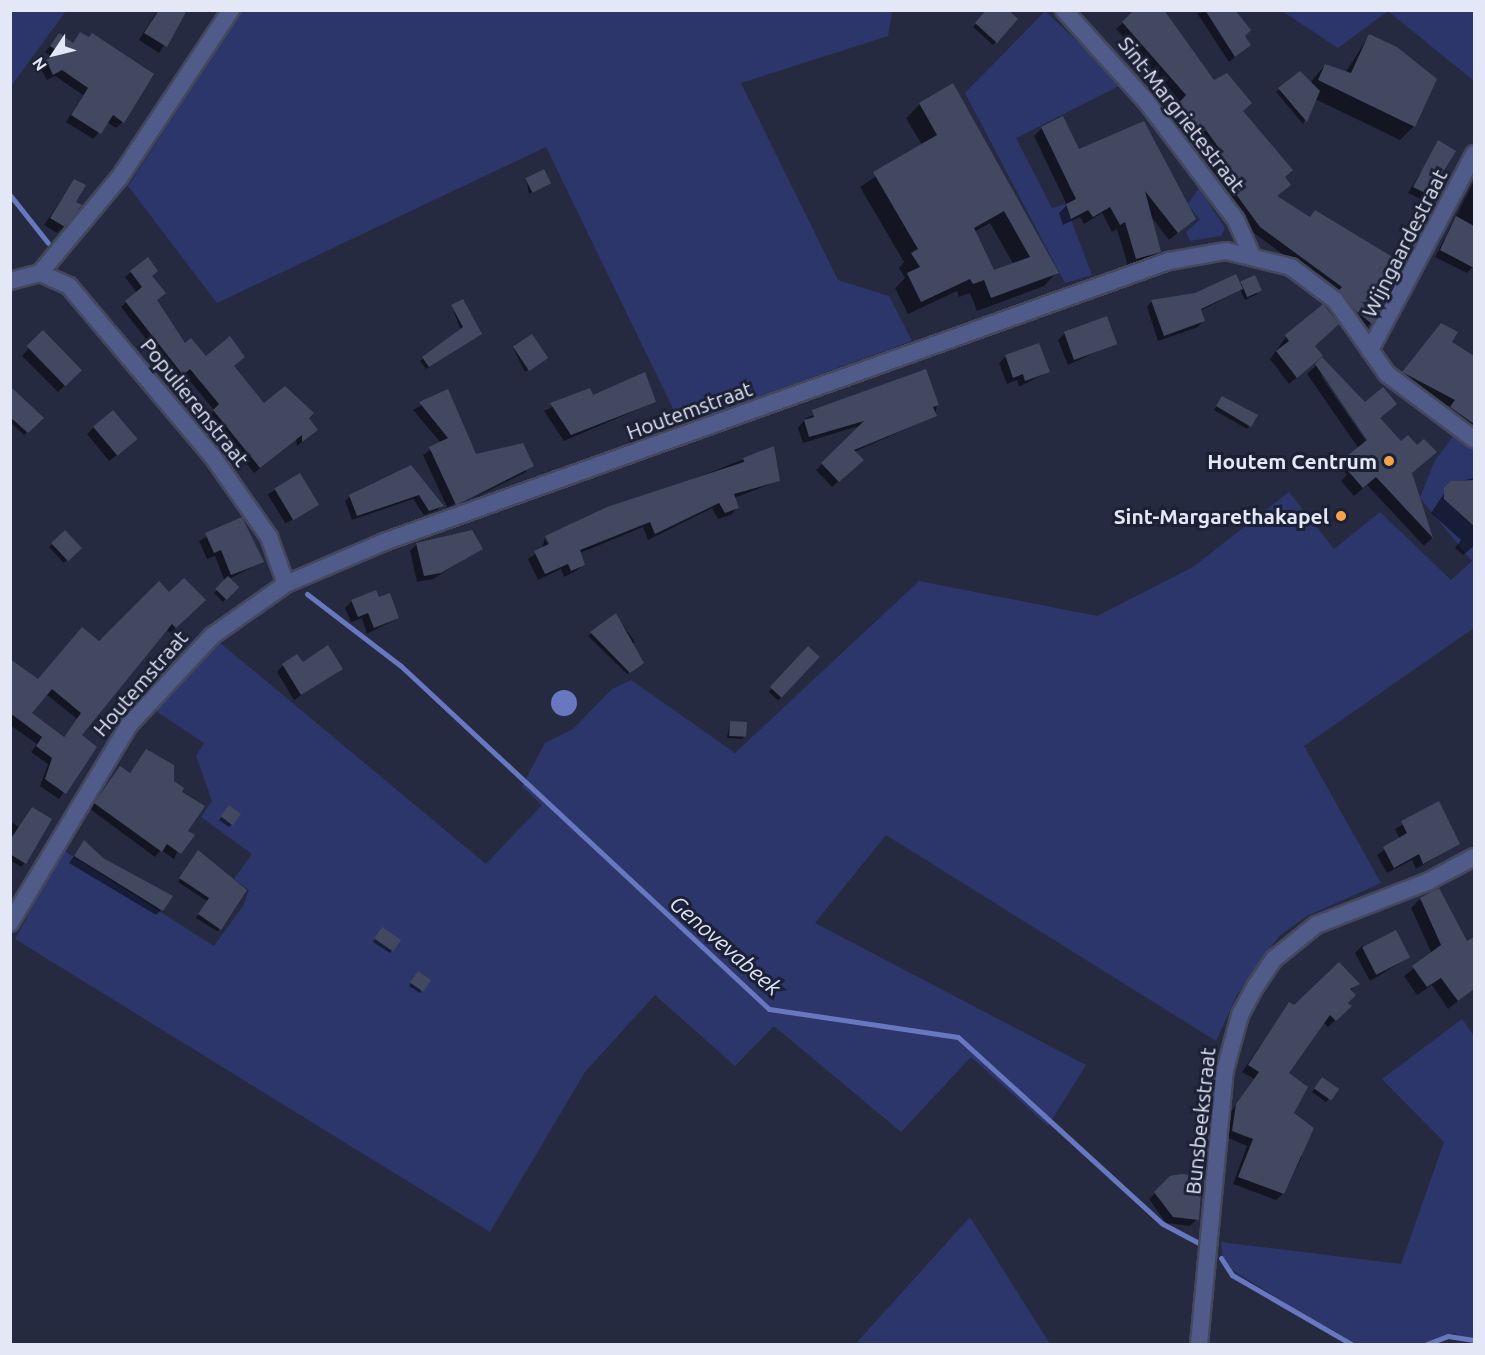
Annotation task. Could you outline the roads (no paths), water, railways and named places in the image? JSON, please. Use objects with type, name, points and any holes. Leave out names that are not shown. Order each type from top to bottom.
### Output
[{"type":"street","points":[[10,281],[40,273],[120,177],[231,10]]},
{"type":"street","name":"Sint-Margrietestraat","points":[[1064,10],[1146,100],[1236,220],[1251,254]]},
{"type":"street","name":"Wijngaardestraat","points":[[1370,350],[1474,154]]},
{"type":"street","name":"Houtemstraat","points":[[10,923],[129,725],[188,657],[286,584],[384,542],[1169,261],[1199,252],[1251,254],[1291,267],[1318,287],[1387,374],[1474,439]]},
{"type":"street","name":"Populierenstraat","points":[[40,273],[69,286],[213,457],[270,537],[286,584]]},
{"type":"street","name":"Bunsbeekstraat","points":[[1199,1344],[1225,1071],[1240,1015],[1255,987],[1286,948],[1316,925],[1427,882],[1474,857]]},
{"type":"waterway","name":"Genovevabeek","points":[[10,195],[48,243]]},
{"type":"waterway","name":"Genovevabeek","points":[[307,594],[401,666],[769,1009],[958,1037],[1163,1224],[1198,1243]]},
{"type":"waterway","name":"Genovevabeek","points":[[1221,1258],[1232,1275],[1351,1344]]},
{"type":"waterway","name":"Genovevabeek","points":[[1427,1344],[1448,1336],[1474,1340]]},
{"type":"place","name":"Houtem Centrum","points":[[1389,461]]},
{"type":"place","name":"Sint-Margarethakapel","points":[[1341,516]]}]
